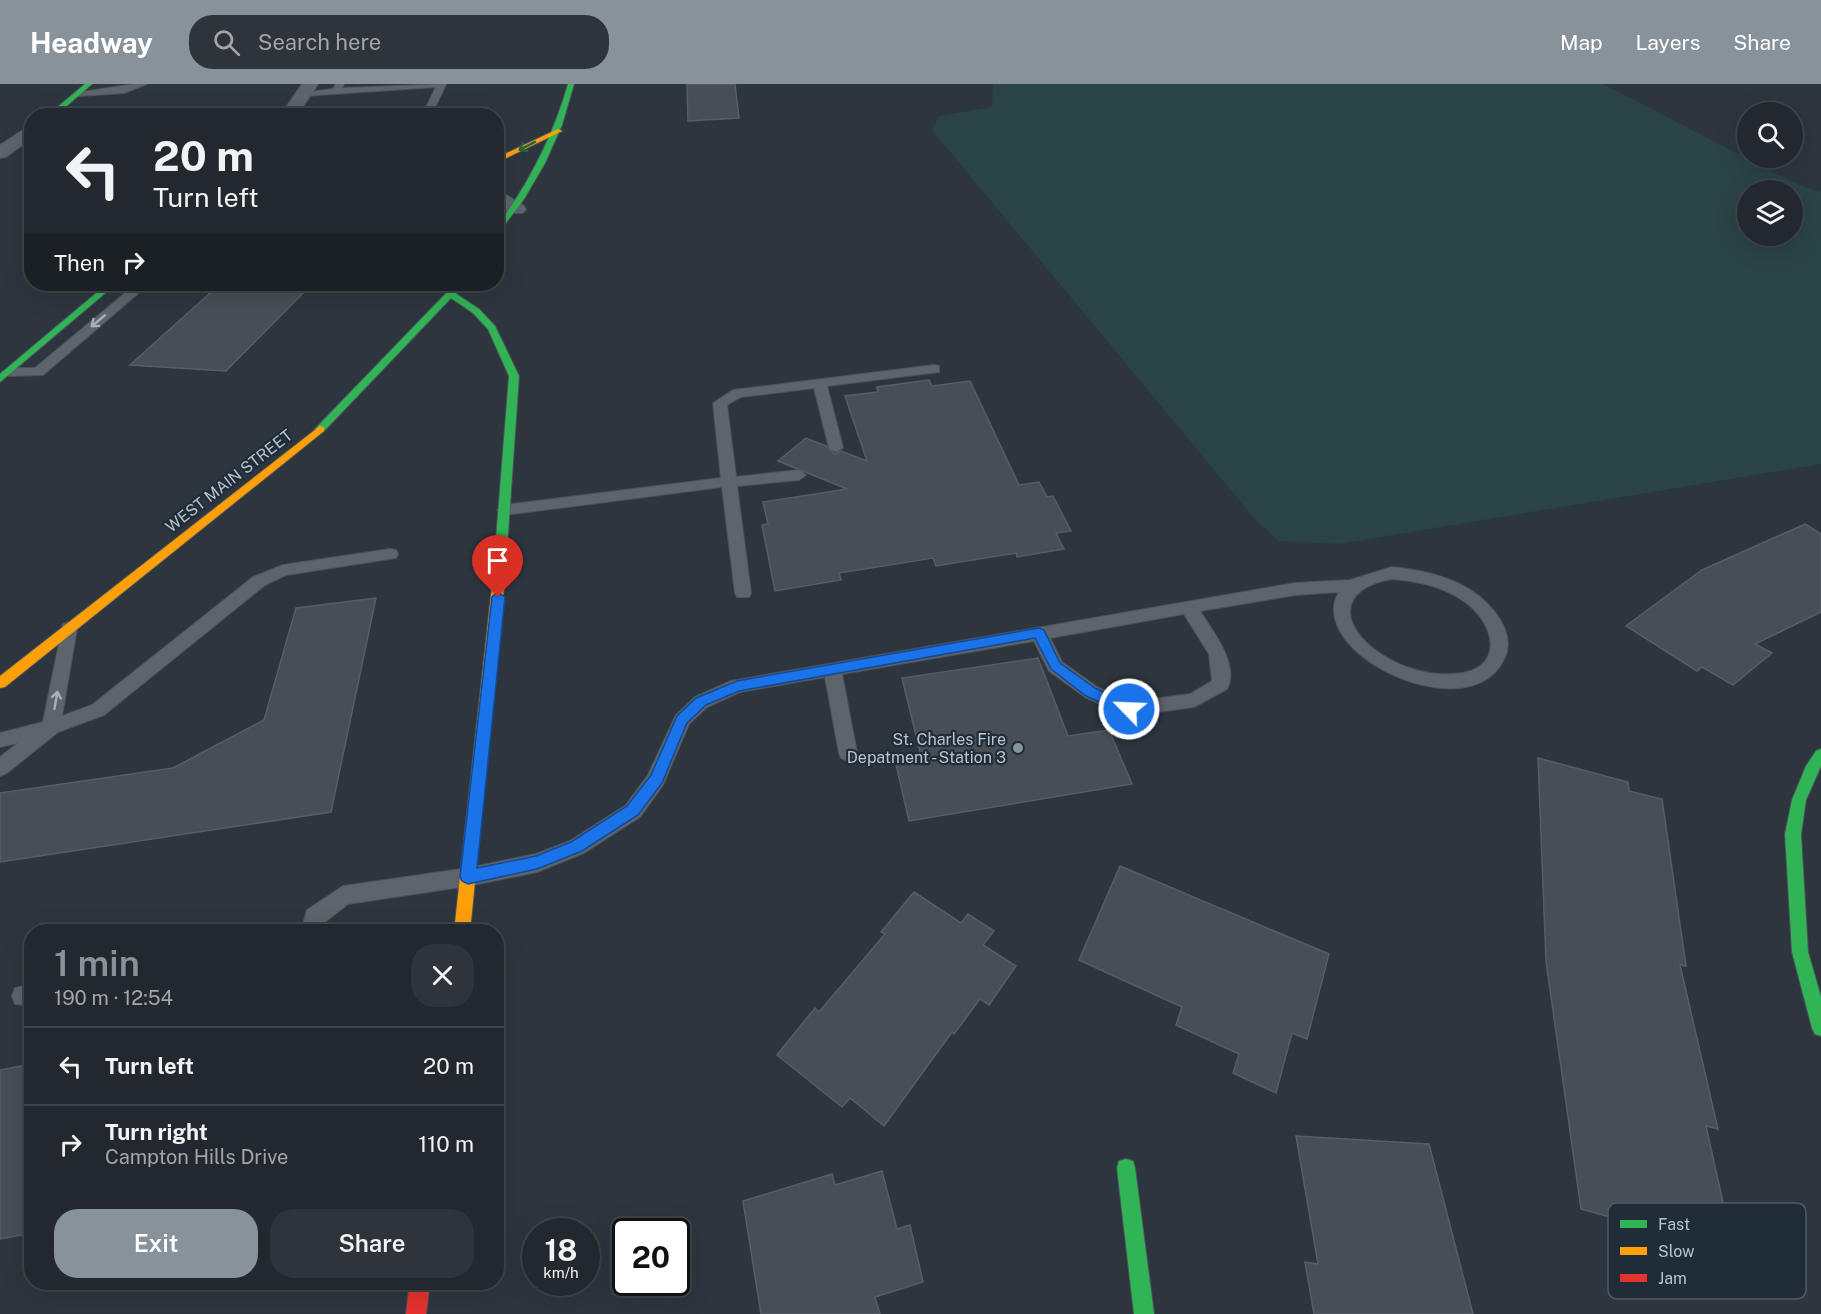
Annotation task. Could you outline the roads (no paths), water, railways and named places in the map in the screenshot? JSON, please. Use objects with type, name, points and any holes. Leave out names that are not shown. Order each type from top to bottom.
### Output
[{"type":"street","points":[[504,224],[545,163],[558,131],[571,84]]},
{"type":"street","points":[[293,108],[307,88]]},
{"type":"street","points":[[60,108],[84,89]]},
{"type":"street","points":[[504,156],[558,131]]},
{"type":"street","points":[[0,153],[24,135]]},
{"type":"street","points":[[504,201],[516,209]]},
{"type":"street","points":[[5,376],[104,291]]},
{"type":"street","name":"WEST MAIN STREET","points":[[0,683],[309,440],[453,291]]},
{"type":"street","points":[[457,291],[489,320],[502,342],[514,376],[494,653],[463,924]]},
{"type":"street","points":[[1821,756],[1813,766],[1799,800],[1793,834],[1800,952],[1821,1028]]},
{"type":"street","points":[[1126,1168],[1144,1314]]},
{"type":"street","points":[[416,1314],[419,1290]]},
{"type":"lane","points":[[84,89],[124,90],[143,84]]},
{"type":"lane","points":[[307,88],[442,84],[430,108]]},
{"type":"lane","points":[[5,376],[38,372],[135,291]]},
{"type":"lane","points":[[744,593],[720,403],[738,393],[934,369]]},
{"type":"lane","points":[[820,383],[836,448]]},
{"type":"lane","points":[[506,510],[799,475]]},
{"type":"lane","points":[[0,740],[51,727],[98,710],[259,581],[283,570],[390,554]]},
{"type":"lane","points":[[314,924],[315,917],[343,895],[468,877],[537,862],[577,847],[633,811],[656,779],[682,720],[701,702],[737,686],[1295,588],[1353,586],[1369,576],[1400,573],[1443,582],[1467,595],[1486,611],[1497,629],[1501,648],[1494,663],[1480,674],[1460,680],[1434,681],[1408,675],[1383,664],[1362,649],[1348,633],[1342,615],[1343,599],[1353,586]]},
{"type":"lane","points":[[1039,633],[1055,666],[1091,692],[1129,709],[1194,700],[1221,684],[1218,653],[1188,607]]},
{"type":"lane","points":[[0,768],[51,727],[69,628]]},
{"type":"lane","points":[[832,669],[848,753]]},
{"type":"place","name":"St. Charles Fire Depatment - Station 3","points":[[1018,748]]}]
